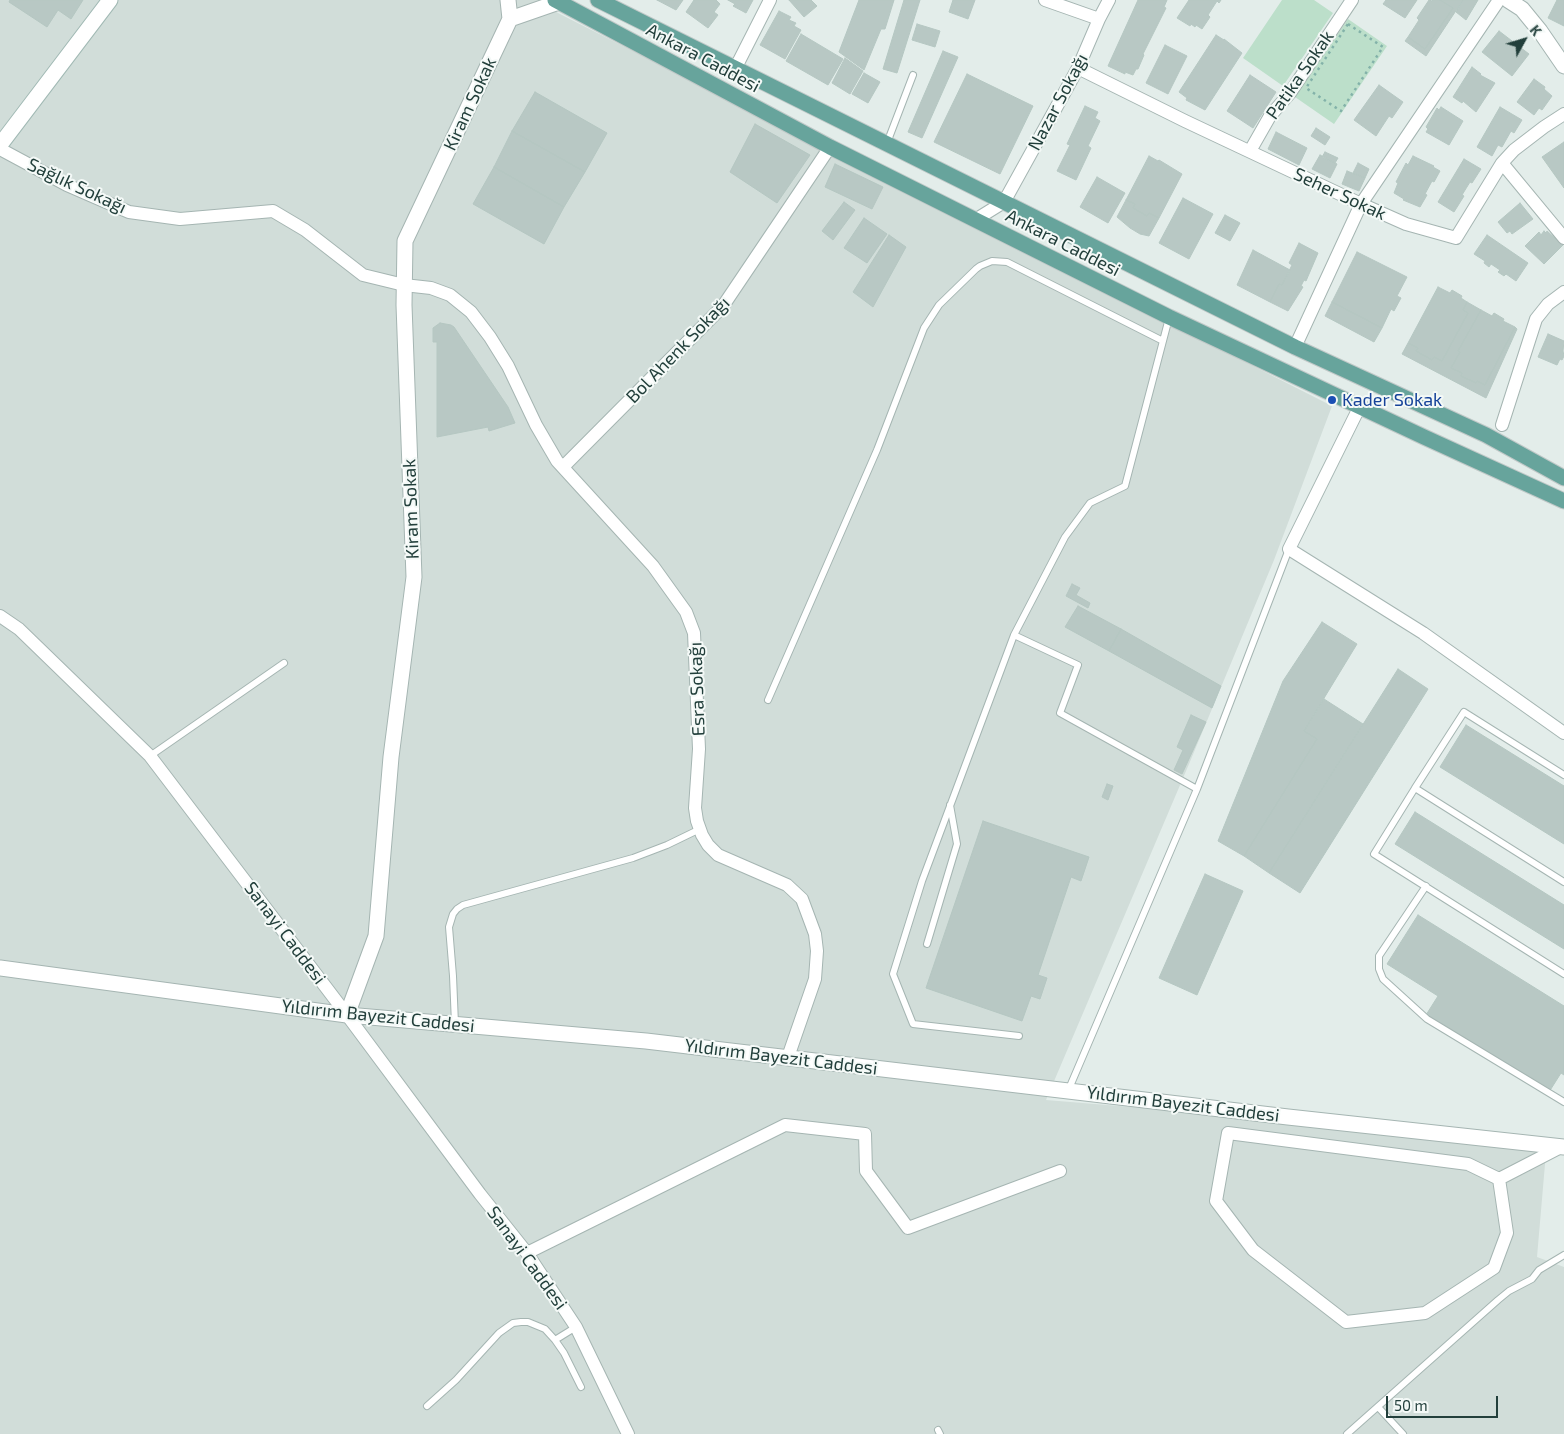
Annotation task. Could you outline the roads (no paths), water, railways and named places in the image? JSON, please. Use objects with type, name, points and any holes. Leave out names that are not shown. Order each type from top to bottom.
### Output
[{"type":"main road","name":"Ankara Caddesi","points":[[598,0],[614,4],[735,69],[1295,347],[1486,435],[1564,478]]},
{"type":"main road","name":"Ankara Caddesi","points":[[557,1],[830,147],[1169,317],[1564,501]]},
{"type":"street","points":[[0,145],[110,0]]},
{"type":"street","points":[[508,0],[510,20],[557,1]]},
{"type":"street","points":[[735,69],[770,0]]},
{"type":"street","points":[[1046,0],[1099,19]]},
{"type":"street","name":"Nazar Sokağı","points":[[1004,202],[1078,68],[1109,0]]},
{"type":"street","name":"Patika Sokak","points":[[1250,151],[1270,116],[1290,93],[1352,0]]},
{"type":"street","points":[[1295,347],[1361,204],[1499,0]]},
{"type":"street","points":[[1508,0],[1522,9],[1564,66]]},
{"type":"street","name":"Kiram Sokak","points":[[347,1015],[376,936],[391,757],[414,576],[404,285],[405,241],[510,20]]},
{"type":"street","name":"Seher Sokak","points":[[1078,68],[1361,204],[1406,224],[1456,238],[1502,163],[1514,150],[1544,126],[1564,114]]},
{"type":"street","name":"Bol Ahenk Sokağı","points":[[563,467],[723,306],[830,147]]},
{"type":"street","name":"Sağlık Sokağı","points":[[0,149],[67,185],[129,212],[180,219],[273,211],[305,230],[363,275],[404,285]]},
{"type":"street","points":[[1502,163],[1564,238]]},
{"type":"street","points":[[975,220],[1004,202]]},
{"type":"street","name":"Esra Sokağı","points":[[404,285],[431,288],[450,295],[471,312],[490,337],[508,366],[536,424],[557,460],[653,566],[686,612],[694,633],[699,749],[695,808],[700,829],[708,845],[718,855],[787,885],[802,899],[815,934],[817,951],[815,979],[788,1058]]},
{"type":"street","points":[[1502,425],[1536,319],[1548,304],[1564,292]]},
{"type":"street","points":[[1360,406],[1289,549],[1422,633],[1564,731]]},
{"type":"street","name":"Sanayi Caddesi","points":[[0,616],[19,629],[150,756],[480,1194],[527,1253],[576,1327],[628,1434]]},
{"type":"street","name":"Yıldırım Bayezit Caddesi","points":[[0,968],[347,1015],[646,1041],[1562,1147]]},
{"type":"street","points":[[527,1253],[785,1125],[865,1134],[866,1171],[908,1228],[1060,1170]]},
{"type":"street","points":[[1228,1133],[1468,1164],[1499,1179],[1507,1233],[1494,1268],[1425,1313],[1346,1322],[1254,1250],[1216,1201],[1228,1133]]},
{"type":"street","name":"Yıldırım Bayezit Caddesi","points":[[1499,1179],[1562,1147]]},
{"type":"lane","points":[[887,144],[913,75]]},
{"type":"lane","points":[[768,700],[877,450],[924,328],[939,305],[976,269],[992,261],[1007,262],[1163,341]]},
{"type":"lane","points":[[1019,1036],[912,1024],[893,974],[922,881],[1014,635],[1065,537],[1090,503],[1125,486],[1169,317]]},
{"type":"lane","points":[[1068,1091],[1198,789],[1289,549]]},
{"type":"lane","points":[[1014,635],[1078,665],[1060,713],[1198,789]]},
{"type":"lane","points":[[150,756],[284,663]]},
{"type":"lane","points":[[1564,775],[1464,712],[1374,854],[1564,974]]},
{"type":"lane","points":[[1416,788],[1564,882]]},
{"type":"lane","points":[[927,944],[957,844],[950,804]]},
{"type":"lane","points":[[454,1024],[449,927],[453,914],[457,909],[633,858],[667,845],[700,829]]},
{"type":"lane","points":[[1426,886],[1379,956],[1379,969],[1383,979],[1427,1019],[1564,1102]]},
{"type":"lane","points":[[1347,1434],[1498,1300],[1532,1279],[1539,1270],[1564,1255]]},
{"type":"lane","points":[[427,1406],[456,1380],[499,1333],[513,1323],[521,1322],[545,1329],[564,1353],[581,1387]]},
{"type":"lane","points":[[555,1340],[576,1327]]},
{"type":"lane","points":[[1378,1407],[1403,1434]]},
{"type":"place","name":"Kader Sokak","points":[[1332,400]]}]
